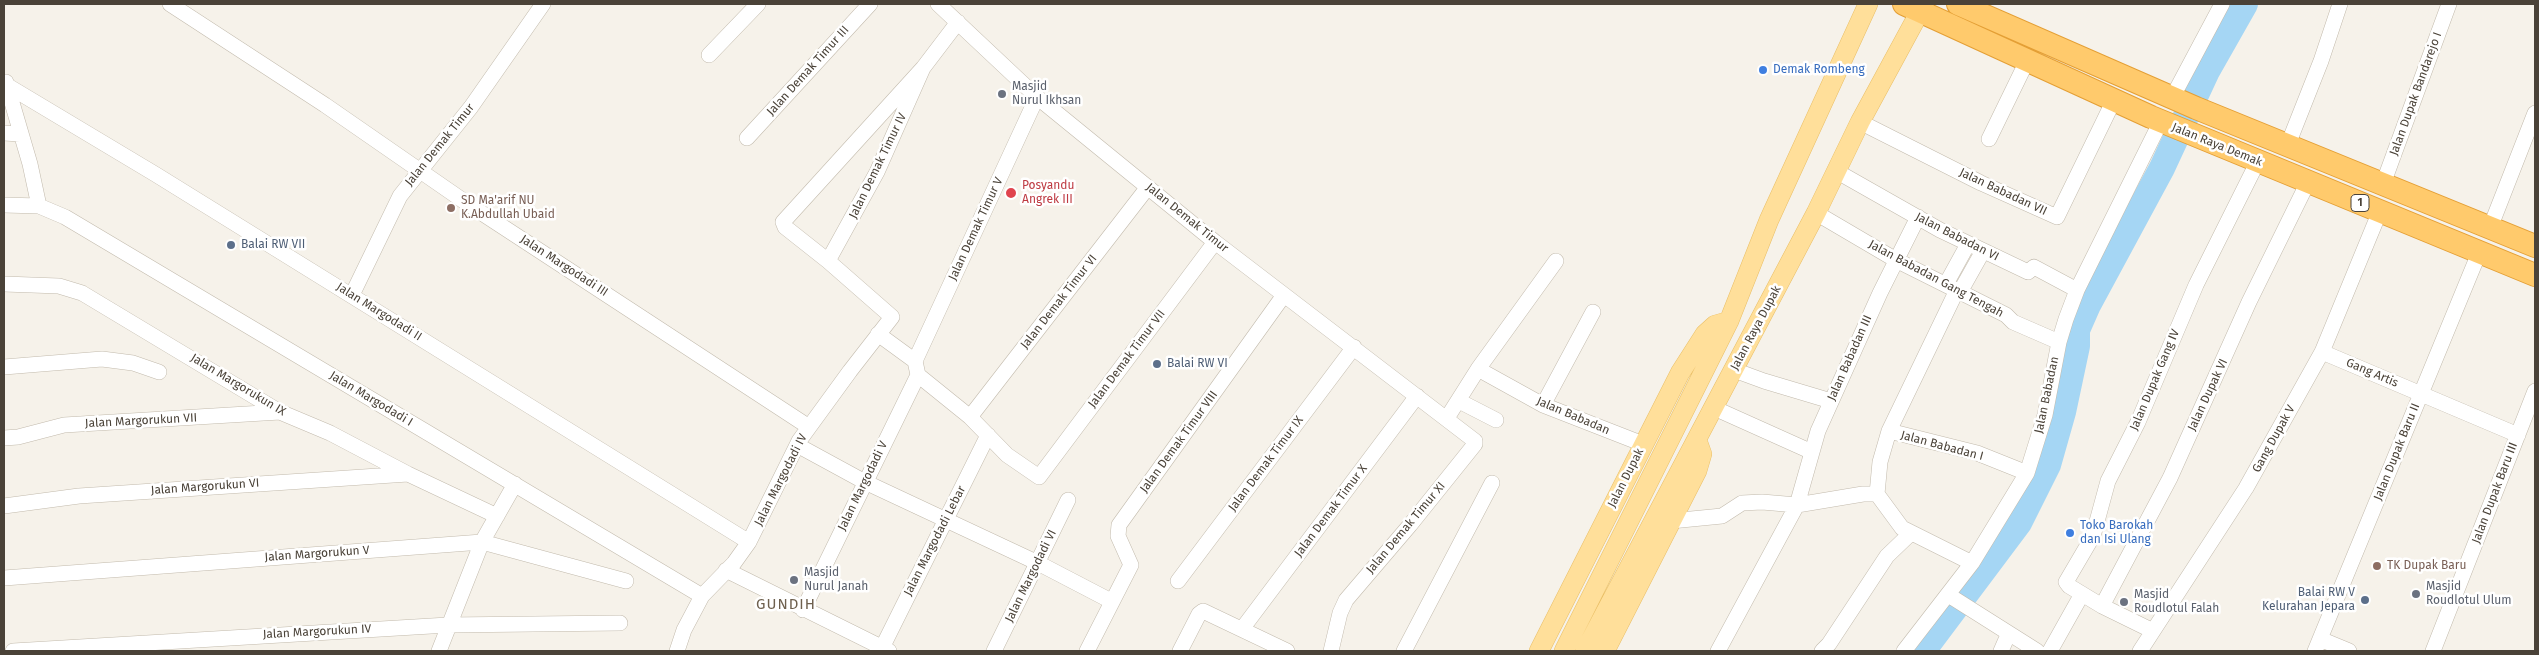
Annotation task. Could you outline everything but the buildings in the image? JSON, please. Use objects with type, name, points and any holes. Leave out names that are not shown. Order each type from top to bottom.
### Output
[{"type":"highway","name":"Jalan Raya Demak","points":[[1958,4],[2287,147],[2535,246]]},
{"type":"highway","name":"Jalan Raya Demak","points":[[1916,6],[2028,61],[2173,127],[2535,275]]},
{"type":"main road","name":"Jalan Raya Dupak","points":[[1564,651],[1729,321],[1769,220],[1868,4]]},
{"type":"main road","name":"Jalan Raya Dupak","points":[[1585,651],[1698,440],[1816,213],[1916,6]]},
{"type":"main road","name":"Jalan Dupak","points":[[1540,651],[1680,373],[1698,344],[1714,325],[1729,321]]},
{"type":"main road","points":[[1605,651],[1699,467],[1702,454],[1698,440]]},
{"type":"street","name":"Jalan Margodadi III","points":[[170,4],[809,427]]},
{"type":"street","name":"Jalan Demak Timur","points":[[352,295],[396,204],[419,170],[471,107],[543,4]]},
{"type":"street","points":[[709,56],[758,4]]},
{"type":"street","name":"Jalan Demak Timur III","points":[[747,138],[870,4]]},
{"type":"street","name":"Jalan Demak Timur","points":[[938,4],[1037,97],[1148,188],[1215,242],[1447,418]]},
{"type":"street","points":[[2184,103],[2222,4]]},
{"type":"street","points":[[2287,147],[2321,61],[2340,4]]},
{"type":"street","name":"Jalan Dupak Bandarejo I","points":[[2383,184],[2450,4]]},
{"type":"street","name":"Jalan Demak Timur IV","points":[[923,68],[877,172],[828,261],[782,223],[923,68],[958,22]]},
{"type":"street","points":[[1989,139],[2028,61]]},
{"type":"street","points":[[4,206],[39,206],[6,82]]},
{"type":"street","name":"Jalan Margodadi II","points":[[6,82],[749,542]]},
{"type":"street","name":"Jalan Demak Timur V","points":[[916,368],[1037,97]]},
{"type":"street","name":"Jalan Babadan VII","points":[[1860,122],[1981,183],[2057,217],[2114,100]]},
{"type":"street","points":[[2490,228],[2535,113]]},
{"type":"street","name":"Jalan Babadan","points":[[1904,651],[1951,596],[2027,473],[2044,415],[2059,342],[2077,290],[2173,127]]},
{"type":"street","points":[[4,133],[20,134]]},
{"type":"street","name":"Jalan Dupak Gang IV","points":[[2153,631],[2102,606],[2069,586],[2067,578],[2093,536],[2108,481],[2138,422],[2222,230],[2258,162]]},
{"type":"street","name":"Jalan Babadan VI","points":[[1836,171],[1968,244],[2028,272],[2034,267],[2077,290]]},
{"type":"street","name":"Jalan Dupak VI","points":[[2102,606],[2170,478],[2249,302],[2308,182]]},
{"type":"street","name":"Jalan Demak Timur VI","points":[[970,416],[1148,188]]},
{"type":"street","name":"Jalan Margodadi I","points":[[39,206],[78,224],[702,596]]},
{"type":"street","name":"Gang Dupak V","points":[[2140,651],[2246,488],[2322,352],[2380,211]]},
{"type":"street","name":"Jalan Babadan Gang Tengah","points":[[1816,213],[1896,260],[2006,315],[2013,322],[2059,342]]},
{"type":"street","name":"Jalan Babadan III","points":[[1718,651],[1797,505],[1812,452],[1831,401],[1896,260],[1918,218]]},
{"type":"street","name":"Jalan Demak Timur VII","points":[[988,435],[1007,454],[1039,477],[1215,242]]},
{"type":"street","points":[[1889,431],[1954,289],[1968,244]]},
{"type":"street","points":[[1954,289],[1983,251]]},
{"type":"street","name":"Jalan Dupak Baru II","points":[[2317,645],[2479,253]]},
{"type":"street","name":"Jalan Margodadi IV","points":[[677,651],[684,630],[702,596],[749,542],[797,445],[878,334],[892,318],[828,261]]},
{"type":"street","points":[[1447,418],[1478,369],[1556,261]]},
{"type":"street","name":"Jalan Margorukun IX","points":[[4,284],[59,286],[82,293],[280,412],[362,449],[408,474],[497,516]]},
{"type":"street","name":"Jalan Demak Timur VIII","points":[[1112,601],[1131,565],[1118,536],[1119,525],[1284,295]]},
{"type":"street","points":[[1543,405],[1593,312]]},
{"type":"street","points":[[878,334],[970,416],[988,435]]},
{"type":"street","name":"Jalan Demak Timur IX","points":[[1178,580],[1354,347]]},
{"type":"street","name":"Gang Artis","points":[[2322,352],[2518,435]]},
{"type":"street","points":[[4,367],[102,358],[133,364],[159,372]]},
{"type":"street","name":"Jalan Margodadi V","points":[[803,610],[865,482],[916,368]]},
{"type":"street","name":"Jalan Babadan","points":[[1478,369],[1543,405],[1643,444]]},
{"type":"street","points":[[1734,370],[1764,382],[1831,401]]},
{"type":"street","name":"Jalan Dupak Baru III","points":[[2433,651],[2535,390]]},
{"type":"street","name":"Jalan Demak Timur X","points":[[1245,626],[1417,396]]},
{"type":"street","points":[[1458,401],[1496,420]]},
{"type":"street","points":[[1714,408],[1812,452]]},
{"type":"street","name":"Jalan Margorukun VII","points":[[4,438],[18,437],[64,425],[280,412]]},
{"type":"street","name":"Jalan Demak Timur XI","points":[[1331,651],[1340,613],[1346,600],[1410,526],[1475,444],[1475,441],[1447,418]]},
{"type":"street","name":"Jalan Babadan I","points":[[1877,494],[1880,462],[1889,431],[1970,451],[2027,473]]},
{"type":"street","name":"Jalan Margodadi Lebar","points":[[885,650],[946,519],[988,435]]},
{"type":"street","points":[[797,445],[865,482],[1038,562],[1112,601],[1087,651]]},
{"type":"street","name":"Jalan Margorukun VI","points":[[4,506],[79,496],[408,474]]},
{"type":"street","points":[[1404,651],[1492,483]]},
{"type":"street","points":[[439,651],[482,542],[515,484]]},
{"type":"street","points":[[1671,521],[1722,516],[1742,503],[1762,502],[1797,505],[1863,494],[1877,494],[1902,528],[1910,534],[1972,564]]},
{"type":"street","name":"Jalan Margodadi VI","points":[[994,651],[1068,500]]},
{"type":"street","points":[[1822,651],[1829,644],[1887,556],[1910,534]]},
{"type":"street","name":"Jalan Margorukun V","points":[[4,578],[482,542],[626,581]]},
{"type":"street","points":[[726,570],[885,650]]},
{"type":"street","points":[[2050,651],[2082,594]]},
{"type":"street","points":[[1951,596],[2008,635],[2036,651]]},
{"type":"street","points":[[1180,651],[1199,614],[1203,611],[1287,651]]},
{"type":"street","name":"Jalan Margorukun IV","points":[[14,651],[448,625],[620,623]]},
{"type":"street","points":[[2001,651],[2008,635]]},
{"type":"street","points":[[2317,645],[2349,651]]},
{"type":"waterway","points":[[1923,651],[2019,523],[2048,465],[2063,412],[2077,346],[2077,330],[2088,305],[2162,168],[2207,71],[2245,4]]},
{"type":"place","name":"Demak Rombeng","points":[[1763,70]]},
{"type":"place","name":"Masjid Nurul Ikhsan","points":[[1002,94]]},
{"type":"place","name":"Posyandu Angrek III","points":[[1011,193]]},
{"type":"place","name":"SD Ma'arif NU K.Abdullah Ubaid","points":[[451,208]]},
{"type":"place","name":"Balai RW VII","points":[[231,245]]},
{"type":"place","name":"Balai RW VI","points":[[1157,364]]},
{"type":"place","name":"Toko Barokah dan Isi Ulang","points":[[2070,533]]},
{"type":"place","name":"TK Dupak Baru","points":[[2377,566]]},
{"type":"place","name":"Masjid Nurul Janah","points":[[794,580]]},
{"type":"place","name":"Masjid Roudlotul Ulum","points":[[2416,594]]},
{"type":"place","name":"Balai RW V Kelurahan Jepara","points":[[2365,600]]},
{"type":"place","name":"Masjid Roudlotul Falah","points":[[2124,602]]},
{"type":"district","name":"GUNDIH","points":[[786,605]]}]
